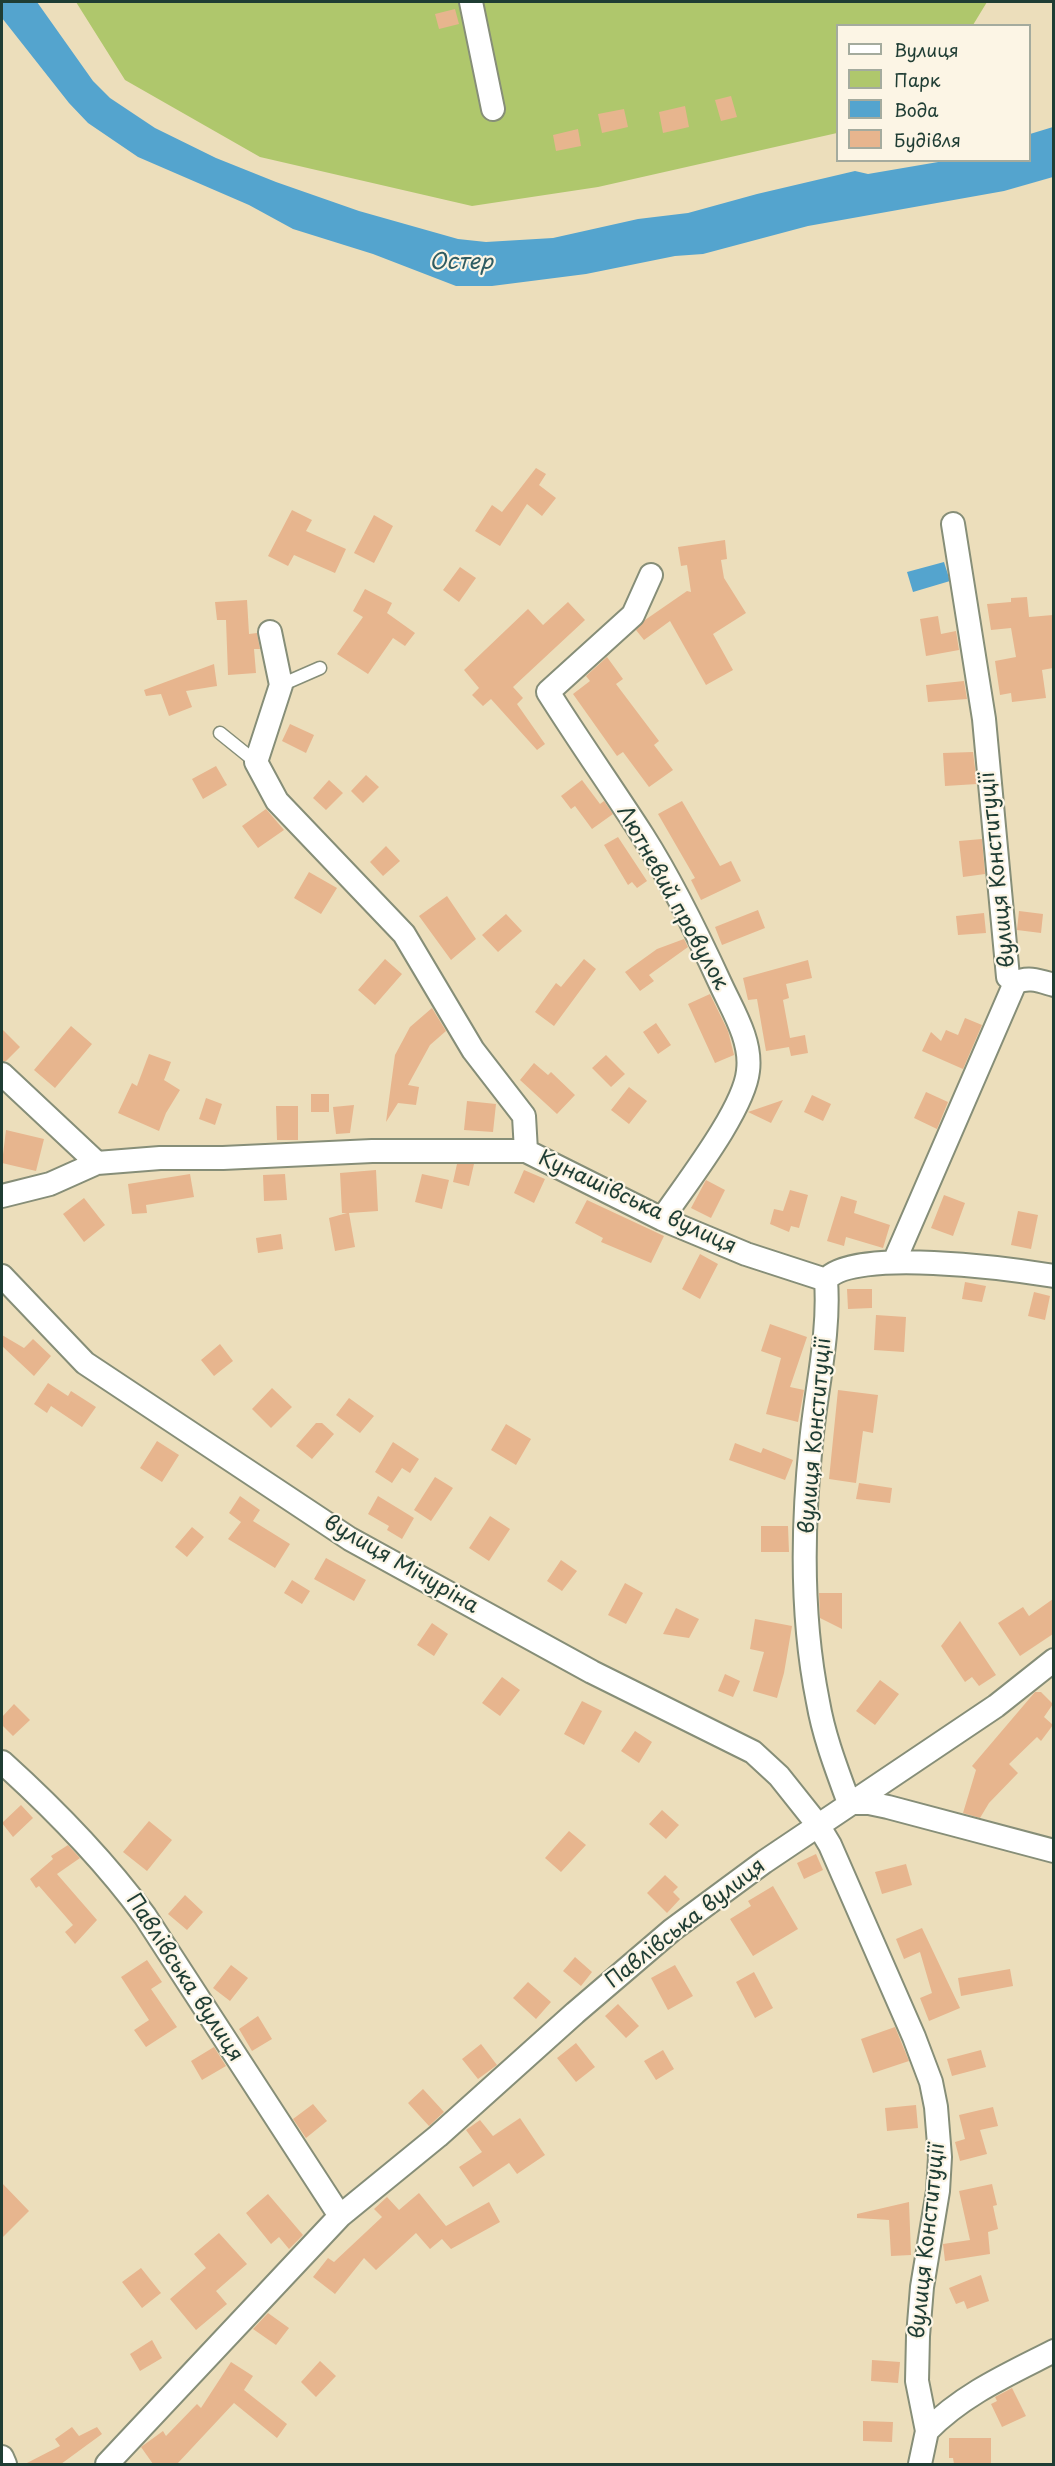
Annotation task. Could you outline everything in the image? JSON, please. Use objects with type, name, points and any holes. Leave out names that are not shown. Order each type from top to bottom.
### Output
[{"type":"street","points":[[471,2],[492,109]]},
{"type":"street","name":"вулиця Конституції","points":[[894,1262],[1015,983],[1008,977],[984,719],[953,524]]},
{"type":"street","name":"Лютневий провулок","points":[[651,575],[633,615],[548,692],[644,838],[709,959],[742,1029],[747,1050],[748,1073],[741,1095],[708,1152],[662,1219]]},
{"type":"street","points":[[270,632],[281,685],[256,762],[277,801],[404,934],[473,1050],[524,1116],[526,1151]]},
{"type":"street","points":[[1015,983],[1022,979],[1053,985]]},
{"type":"street","points":[[2,1074],[97,1162]]},
{"type":"street","name":"Кунашівська вулиця","points":[[2,1196],[50,1184],[97,1162],[372,1151],[526,1151],[662,1219],[746,1254],[826,1280]]},
{"type":"street","points":[[826,1280],[832,1272],[843,1268],[894,1262],[1053,1276]]},
{"type":"street","name":"вулиця Мічуріна","points":[[2,1276],[85,1363],[350,1539],[592,1672],[753,1752],[779,1776],[818,1825]]},
{"type":"street","name":"вулиця Конституції","points":[[826,1280],[825,1341],[811,1442],[807,1498],[806,1605],[818,1704],[849,1803]]},
{"type":"street","name":"Павлівська вулиця","points":[[107,2464],[340,2216],[438,2136],[672,1930],[849,1803],[913,1764],[996,1706],[1053,1660]]},
{"type":"street","name":"Павлівська вулиця","points":[[2,1762],[38,1795],[126,1890],[340,2216]]},
{"type":"street","points":[[849,1803],[869,1803],[888,1807],[1053,1851]]},
{"type":"street","name":"вулиця Конституції","points":[[818,1825],[834,1854],[914,2037],[931,2082],[936,2107],[940,2157],[938,2191],[922,2287],[918,2336],[917,2381],[927,2431],[920,2464]]},
{"type":"street","points":[[927,2431],[969,2396],[1053,2351]]},
{"type":"street","points":[[2,2457],[5,2464]]},
{"type":"lane","points":[[281,685],[321,668]]},
{"type":"lane","points":[[220,734],[256,762]]},
{"type":"green space","points":[[76,2],[987,2],[974,24],[836,24],[836,133],[598,187],[472,206],[260,157],[125,80]]},
{"type":"water","name":"Остер","points":[[2,2],[37,2],[93,81],[110,98],[155,128],[216,158],[359,211],[458,239],[486,242],[553,238],[638,219],[688,213],[855,171],[868,174],[938,162],[1031,162],[1031,134],[1053,127],[1053,177],[1004,191],[808,226],[703,254],[675,256],[586,274],[492,286],[456,286],[373,254],[293,229],[249,205],[138,157],[88,123],[69,103],[2,18]]},
{"type":"water","points":[[944,562],[950,581],[913,592],[907,572]]},
{"type":"building","points":[[455,9],[459,24],[439,29],[435,14]]},
{"type":"building","points":[[731,96],[737,117],[721,121],[715,100]]},
{"type":"building","points":[[685,106],[689,127],[663,133],[659,112]]},
{"type":"building","points":[[624,109],[628,127],[602,133],[598,114]]},
{"type":"building","points":[[578,129],[581,146],[556,151],[553,135]]},
{"type":"building","points":[[536,468],[546,474],[539,485],[556,498],[542,516],[527,504],[500,546],[475,531],[492,505],[502,512]]},
{"type":"building","points":[[292,510],[312,520],[306,531],[346,549],[335,573],[294,555],[288,566],[268,556]]},
{"type":"building","points":[[374,515],[393,526],[374,563],[354,553]]},
{"type":"building","points":[[725,540],[727,559],[721,560],[724,578],[746,613],[713,634],[733,670],[706,685],[670,621],[644,640],[636,630],[645,620],[687,591],[691,592],[687,565],[681,566],[678,547]]},
{"type":"building","points":[[460,567],[476,578],[459,602],[443,590]]},
{"type":"building","points":[[365,589],[392,603],[387,613],[415,633],[405,646],[393,638],[368,674],[337,654],[363,617],[353,611]]},
{"type":"building","points":[[1027,597],[1029,617],[1053,615],[1053,668],[1042,670],[1046,698],[1012,702],[1011,693],[1000,695],[995,661],[1016,657],[1011,628],[991,630],[987,604],[1011,602],[1011,598]]},
{"type":"building","points":[[247,600],[249,634],[257,633],[260,649],[254,649],[256,673],[228,675],[226,620],[217,620],[215,602]]},
{"type":"building","points":[[568,602],[585,620],[513,687],[523,698],[517,704],[545,744],[537,750],[491,699],[483,706],[472,695],[479,688],[464,670],[528,609],[543,625]]},
{"type":"building","points":[[938,616],[941,634],[956,631],[959,650],[926,656],[920,619]]},
{"type":"building","points":[[607,657],[623,679],[616,684],[659,741],[654,745],[673,770],[649,787],[623,752],[617,756],[573,694],[590,681],[586,676]]},
{"type":"building","points":[[214,664],[217,686],[186,691],[192,707],[169,716],[161,694],[146,696],[144,690]]},
{"type":"building","points":[[964,681],[967,699],[928,702],[926,685]]},
{"type":"building","points":[[290,724],[314,735],[306,753],[282,741]]},
{"type":"building","points":[[973,752],[977,784],[945,786],[943,753]]},
{"type":"building","points":[[216,766],[227,785],[203,799],[192,779]]},
{"type":"building","points":[[366,775],[379,787],[363,803],[351,791]]},
{"type":"building","points":[[329,780],[343,793],[326,810],[313,798]]},
{"type":"building","points":[[582,780],[600,804],[604,801],[613,814],[592,829],[575,806],[571,809],[561,796]]},
{"type":"building","points":[[682,801],[720,866],[731,861],[741,881],[701,900],[691,880],[695,878],[658,814]]},
{"type":"building","points":[[266,809],[284,830],[258,848],[242,826]]},
{"type":"building","points":[[618,837],[647,881],[637,888],[632,882],[628,885],[604,845]]},
{"type":"building","points":[[982,839],[985,874],[963,877],[959,841]]},
{"type":"building","points":[[386,846],[400,861],[383,876],[370,862]]},
{"type":"building","points":[[309,872],[337,888],[321,914],[294,898]]},
{"type":"building","points":[[447,896],[476,939],[451,960],[419,916]]},
{"type":"building","points":[[758,910],[765,928],[722,945],[715,927]]},
{"type":"building","points":[[1019,911],[1043,914],[1041,933],[1017,930]]},
{"type":"building","points":[[984,913],[986,933],[958,935],[956,916]]},
{"type":"building","points":[[506,914],[522,931],[498,952],[482,935]]},
{"type":"building","points":[[684,939],[688,947],[649,975],[654,981],[640,991],[625,972],[657,949]]},
{"type":"building","points":[[385,959],[402,974],[375,1005],[358,990]]},
{"type":"building","points":[[584,959],[596,969],[554,1026],[535,1012],[556,983],[561,987]]},
{"type":"building","points":[[808,960],[812,978],[786,984],[789,998],[783,1000],[790,1038],[805,1035],[808,1053],[791,1056],[789,1047],[766,1051],[757,999],[748,1000],[743,978]]},
{"type":"building","points":[[710,994],[728,1031],[734,1055],[715,1063],[688,1004]]},
{"type":"building","points":[[432,1008],[446,1031],[430,1045],[408,1085],[419,1087],[416,1105],[398,1103],[386,1122],[395,1055],[410,1027]]},
{"type":"building","points":[[965,1018],[982,1025],[963,1069],[922,1051],[931,1032],[941,1041],[946,1030],[958,1035]]},
{"type":"building","points":[[656,1023],[671,1045],[658,1054],[643,1032]]},
{"type":"building","points":[[71,1026],[92,1044],[55,1088],[34,1070]]},
{"type":"building","points":[[2,1029],[20,1047],[6,1061],[2,1061]]},
{"type":"building","points":[[149,1054],[171,1062],[164,1080],[180,1090],[166,1113],[159,1131],[118,1113],[132,1083],[137,1086]]},
{"type":"building","points":[[606,1055],[625,1074],[611,1087],[592,1068]]},
{"type":"building","points":[[534,1063],[548,1075],[551,1072],[575,1095],[557,1114],[520,1080]]},
{"type":"building","points":[[629,1087],[647,1101],[629,1124],[611,1110]]},
{"type":"building","points":[[926,1092],[948,1102],[937,1129],[914,1118]]},
{"type":"building","points":[[311,1094],[329,1094],[329,1112],[311,1112]]},
{"type":"building","points":[[812,1095],[831,1104],[823,1121],[804,1112]]},
{"type":"building","points":[[206,1098],[222,1104],[215,1125],[199,1119]]},
{"type":"building","points":[[783,1100],[771,1123],[748,1112]]},
{"type":"building","points":[[467,1101],[496,1104],[493,1132],[464,1130]]},
{"type":"building","points":[[354,1105],[350,1133],[336,1134],[333,1107]]},
{"type":"building","points":[[276,1106],[298,1106],[298,1140],[277,1140]]},
{"type":"building","points":[[6,1130],[44,1139],[36,1171],[2,1163]]},
{"type":"building","points":[[457,1164],[474,1164],[469,1186],[453,1182]]},
{"type":"building","points":[[376,1170],[378,1211],[349,1213],[355,1247],[335,1251],[329,1218],[347,1213],[342,1213],[340,1173]]},
{"type":"building","points":[[524,1170],[545,1179],[534,1203],[514,1193]]},
{"type":"building","points":[[190,1174],[194,1197],[146,1205],[147,1213],[132,1214],[128,1184]]},
{"type":"building","points":[[285,1174],[287,1200],[264,1201],[263,1175]]},
{"type":"building","points":[[422,1174],[449,1180],[442,1209],[415,1202]]},
{"type":"building","points":[[706,1180],[725,1190],[711,1218],[691,1208]]},
{"type":"building","points":[[790,1190],[808,1195],[799,1228],[791,1226],[789,1232],[770,1224],[774,1209],[783,1211]]},
{"type":"building","points":[[944,1195],[965,1203],[953,1236],[931,1228]]},
{"type":"building","points":[[841,1196],[857,1201],[854,1213],[890,1225],[883,1248],[846,1237],[844,1246],[827,1241]]},
{"type":"building","points":[[84,1198],[105,1225],[84,1242],[63,1214]]},
{"type":"building","points":[[587,1200],[664,1236],[651,1263],[601,1242],[603,1238],[575,1223]]},
{"type":"building","points":[[1018,1211],[1038,1215],[1031,1249],[1011,1245]]},
{"type":"building","points":[[281,1234],[283,1249],[258,1253],[256,1238]]},
{"type":"building","points":[[700,1254],[718,1264],[700,1299],[682,1289]]},
{"type":"building","points":[[965,1282],[986,1286],[982,1302],[962,1299]]},
{"type":"building","points":[[847,1289],[872,1289],[872,1308],[848,1309]]},
{"type":"building","points":[[1034,1292],[1050,1296],[1045,1320],[1028,1316]]},
{"type":"building","points":[[876,1315],[906,1317],[904,1352],[874,1350]]},
{"type":"building","points":[[770,1324],[807,1337],[790,1387],[804,1390],[798,1422],[766,1414],[781,1358],[761,1351]]},
{"type":"building","points":[[2,1335],[24,1348],[33,1339],[51,1356],[34,1376],[2,1346]]},
{"type":"building","points":[[220,1344],[233,1361],[214,1376],[201,1360]]},
{"type":"building","points":[[48,1383],[68,1396],[71,1391],[96,1407],[82,1427],[51,1406],[47,1413],[34,1404]]},
{"type":"building","points":[[272,1388],[292,1407],[271,1428],[252,1409]]},
{"type":"building","points":[[838,1390],[878,1395],[873,1433],[863,1431],[856,1483],[829,1479]]},
{"type":"building","points":[[349,1398],[374,1416],[360,1433],[336,1415]]},
{"type":"building","points":[[316,1423],[322,1423],[334,1434],[312,1459],[296,1446]]},
{"type":"building","points":[[506,1424],[531,1439],[516,1465],[491,1450]]},
{"type":"building","points":[[157,1441],[179,1455],[162,1482],[140,1468]]},
{"type":"building","points":[[393,1442],[419,1459],[410,1473],[402,1468],[392,1483],[375,1472]]},
{"type":"building","points":[[735,1443],[761,1453],[763,1448],[793,1460],[785,1480],[729,1460]]},
{"type":"building","points":[[435,1477],[453,1488],[431,1521],[414,1510]]},
{"type":"building","points":[[859,1483],[892,1488],[890,1503],[856,1499]]},
{"type":"building","points":[[240,1496],[260,1510],[253,1521],[290,1544],[275,1568],[228,1539],[241,1522],[229,1513]]},
{"type":"building","points":[[378,1496],[414,1518],[402,1539],[387,1530],[389,1526],[368,1514]]},
{"type":"building","points":[[490,1516],[510,1529],[489,1561],[469,1548]]},
{"type":"building","points":[[761,1526],[788,1526],[789,1552],[761,1552]]},
{"type":"building","points":[[192,1527],[204,1537],[187,1557],[175,1547]]},
{"type":"building","points":[[326,1558],[366,1580],[354,1601],[314,1579]]},
{"type":"building","points":[[561,1560],[577,1571],[562,1591],[547,1581]]},
{"type":"building","points":[[292,1580],[310,1591],[302,1604],[284,1593]]},
{"type":"building","points":[[625,1583],[643,1593],[626,1624],[608,1615]]},
{"type":"building","points":[[819,1593],[842,1593],[842,1629],[820,1618]]},
{"type":"building","points":[[1053,1599],[1053,1634],[1020,1656],[998,1623],[1023,1607],[1029,1616]]},
{"type":"building","points":[[676,1608],[699,1619],[689,1638],[663,1634]]},
{"type":"building","points":[[755,1619],[792,1626],[777,1698],[753,1691],[764,1652],[750,1649]]},
{"type":"building","points":[[960,1621],[996,1675],[979,1686],[972,1677],[965,1682],[941,1646]]},
{"type":"building","points":[[432,1623],[448,1634],[434,1656],[417,1645]]},
{"type":"building","points":[[725,1674],[740,1681],[733,1697],[718,1691]]},
{"type":"building","points":[[502,1677],[520,1690],[500,1716],[482,1703]]},
{"type":"building","points":[[880,1680],[899,1694],[875,1725],[856,1711]]},
{"type":"building","points":[[1035,1692],[1041,1692],[1053,1704],[1044,1717],[1053,1725],[1041,1741],[1037,1737],[1009,1764],[1018,1773],[989,1803],[980,1818],[963,1813],[976,1770],[972,1766]]},
{"type":"building","points":[[582,1701],[602,1711],[584,1745],[564,1734]]},
{"type":"building","points":[[14,1704],[30,1720],[13,1736],[2,1725],[2,1717]]},
{"type":"building","points":[[635,1731],[652,1742],[639,1763],[621,1751]]},
{"type":"building","points":[[21,1805],[33,1818],[13,1837],[2,1823]]},
{"type":"building","points":[[662,1810],[679,1825],[666,1839],[649,1824]]},
{"type":"building","points":[[149,1821],[172,1840],[147,1871],[123,1852]]},
{"type":"building","points":[[569,1831],[586,1845],[561,1872],[545,1858]]},
{"type":"building","points":[[68,1845],[80,1858],[57,1874],[97,1920],[75,1944],[65,1932],[73,1925],[30,1879],[53,1859],[51,1856]]},
{"type":"building","points":[[816,1854],[823,1870],[804,1879],[797,1863]]},
{"type":"building","points":[[906,1864],[912,1885],[882,1894],[875,1872]]},
{"type":"building","points":[[665,1875],[678,1887],[673,1892],[680,1899],[667,1913],[647,1893]]},
{"type":"building","points":[[773,1886],[798,1929],[753,1956],[730,1919],[751,1906],[748,1901]]},
{"type":"building","points":[[185,1895],[203,1912],[187,1930],[168,1914]]},
{"type":"building","points":[[922,1928],[960,2008],[929,2021],[920,1998],[932,1993],[920,1952],[904,1959],[896,1939]]},
{"type":"building","points":[[575,1957],[592,1972],[581,1986],[563,1971]]},
{"type":"building","points":[[147,1960],[162,1982],[151,1989],[177,2027],[146,2047],[134,2030],[149,2020],[121,1977]]},
{"type":"building","points":[[231,1965],[248,1978],[230,2001],[213,1988]]},
{"type":"building","points":[[675,1965],[693,1996],[668,2010],[651,1978]]},
{"type":"building","points":[[1010,1969],[1013,1986],[961,1996],[958,1978]]},
{"type":"building","points":[[754,1972],[773,2008],[755,2018],[736,1982]]},
{"type":"building","points":[[528,1982],[551,2002],[536,2019],[513,1998]]},
{"type":"building","points":[[618,2004],[639,2026],[626,2038],[605,2016]]},
{"type":"building","points":[[258,2016],[272,2039],[252,2051],[239,2029]]},
{"type":"building","points":[[895,2027],[909,2061],[873,2073],[861,2039]]},
{"type":"building","points":[[576,2043],[595,2067],[576,2082],[557,2058]]},
{"type":"building","points":[[481,2044],[497,2065],[478,2079],[462,2059]]},
{"type":"building","points":[[214,2047],[226,2066],[202,2080],[191,2061]]},
{"type":"building","points":[[663,2050],[674,2069],[656,2080],[644,2061]]},
{"type":"building","points":[[981,2050],[986,2067],[952,2076],[947,2059]]},
{"type":"building","points":[[423,2089],[444,2112],[429,2126],[408,2103]]},
{"type":"building","points":[[313,2104],[327,2121],[306,2138],[293,2119]]},
{"type":"building","points":[[916,2105],[918,2128],[887,2131],[885,2108]]},
{"type":"building","points":[[993,2107],[998,2126],[980,2130],[987,2154],[960,2161],[955,2142],[965,2139],[959,2115]]},
{"type":"building","points":[[520,2118],[545,2155],[517,2174],[509,2163],[473,2187],[459,2167],[482,2152],[466,2130],[480,2120],[493,2136]]},
{"type":"building","points":[[2,2183],[29,2211],[2,2238]]},
{"type":"building","points":[[992,2184],[997,2205],[993,2206],[998,2229],[988,2232],[990,2254],[945,2261],[943,2244],[970,2240],[959,2191]]},
{"type":"building","points":[[419,2193],[446,2226],[489,2202],[500,2222],[451,2249],[442,2239],[430,2249],[416,2233],[376,2270],[364,2258],[335,2294],[313,2277],[328,2258],[334,2262],[382,2217],[374,2209],[387,2197],[399,2210]]},
{"type":"building","points":[[268,2194],[303,2235],[289,2249],[279,2237],[271,2244],[246,2213]]},
{"type":"building","points":[[909,2202],[911,2255],[891,2256],[889,2220],[857,2218],[857,2214]]},
{"type":"building","points":[[219,2233],[247,2264],[216,2291],[227,2304],[196,2330],[170,2299],[206,2268],[194,2254]]},
{"type":"building","points":[[141,2268],[161,2293],[142,2308],[122,2282]]},
{"type":"building","points":[[981,2275],[989,2301],[967,2309],[964,2301],[956,2304],[949,2288]]},
{"type":"building","points":[[268,2313],[289,2328],[276,2345],[253,2329]]},
{"type":"building","points":[[152,2340],[162,2358],[140,2371],[130,2354]]},
{"type":"building","points":[[872,2360],[900,2362],[898,2383],[871,2381]]},
{"type":"building","points":[[320,2361],[336,2376],[316,2397],[301,2382]]},
{"type":"building","points":[[231,2362],[253,2376],[244,2390],[287,2424],[277,2438],[234,2403],[177,2464],[153,2464],[141,2447],[163,2431],[166,2436],[197,2404],[201,2408]]},
{"type":"building","points":[[1012,2388],[1026,2416],[1002,2427],[991,2404],[997,2401],[995,2397]]},
{"type":"building","points":[[863,2421],[893,2422],[892,2442],[863,2441]]},
{"type":"building","points":[[72,2427],[79,2436],[97,2427],[102,2434],[61,2464],[25,2464],[60,2446],[55,2439]]},
{"type":"building","points":[[949,2438],[991,2438],[991,2464],[954,2464],[953,2458],[949,2458]]}]
